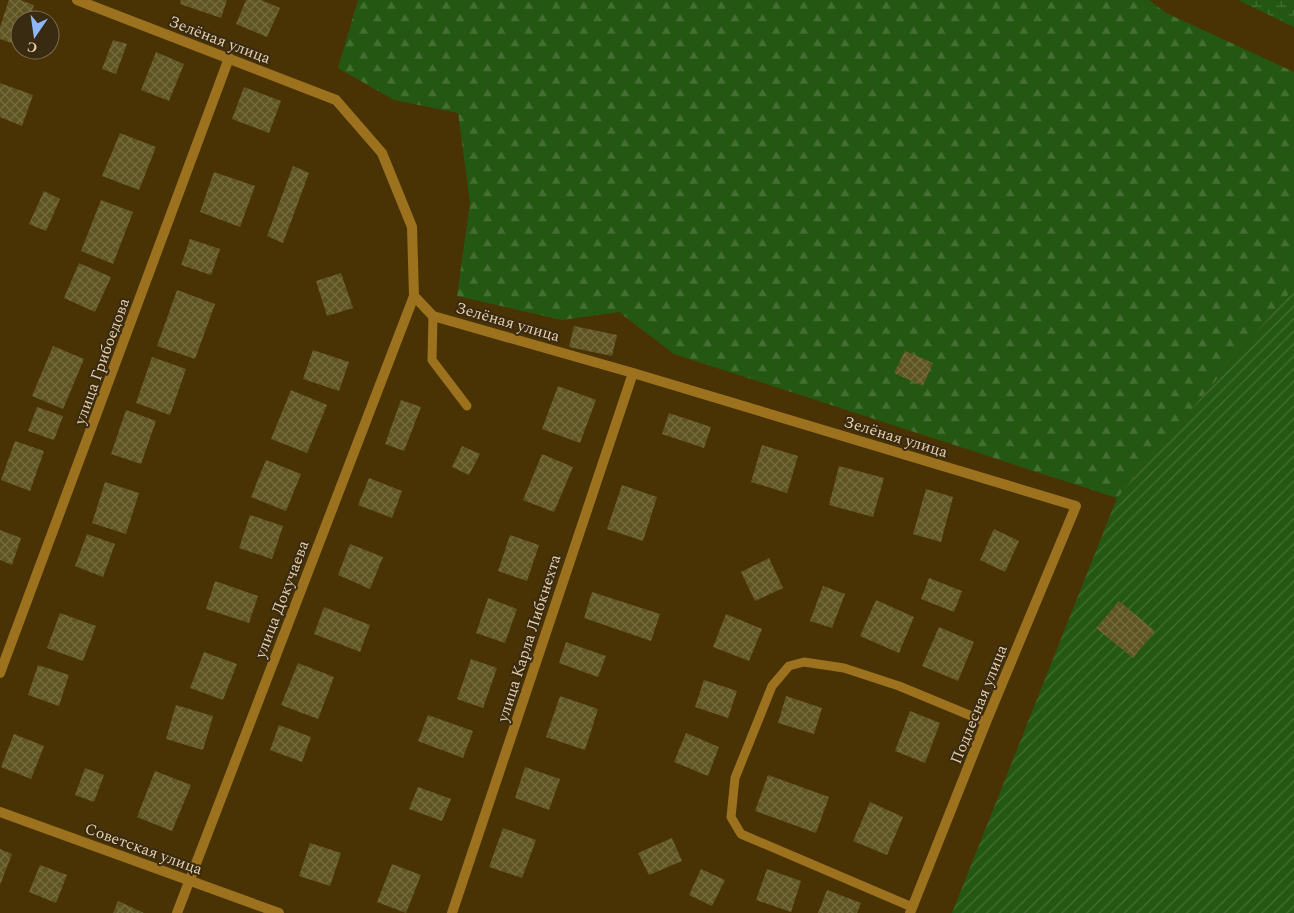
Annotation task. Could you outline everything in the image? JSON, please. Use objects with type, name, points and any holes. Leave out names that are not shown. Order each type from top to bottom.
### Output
[{"type":"street","name":"Зелёная улица","points":[[77,0],[336,100],[382,153],[412,227],[414,296],[433,316],[633,372],[1076,506]]},
{"type":"street","name":"улица Грибоедова","points":[[0,673],[229,58]]},
{"type":"street","name":"улица Докучаева","points":[[177,913],[414,296]]},
{"type":"street","name":"улица Карла Либкнехта","points":[[452,913],[633,372]]},
{"type":"street","name":"Подлесная улица","points":[[911,910],[986,722],[1076,506]]},
{"type":"street","name":"Советская улица","points":[[0,812],[279,913]]},
{"type":"lane","points":[[433,316],[432,360],[467,406]]},
{"type":"lane","points":[[911,910],[741,834],[731,817],[735,778],[772,686],[789,666],[804,662],[844,668],[899,686],[986,722]]},
{"type":"green space","points":[[358,0],[1149,0],[1166,13],[1294,72],[1294,288],[1117,498],[674,354],[619,312],[562,320],[457,296],[470,203],[458,113],[394,100],[338,68]]},
{"type":"green space","points":[[1238,0],[1294,0],[1294,27]]},
{"type":"green space","points":[[1294,288],[1294,913],[952,913],[1117,498]]},
{"type":"building","points":[[9,0],[20,0],[34,5],[32,10],[10,10],[10,42],[0,39],[0,27]]},
{"type":"building","points":[[181,0],[227,0],[221,18],[180,4]]},
{"type":"building","points":[[246,0],[261,0],[280,8],[267,37],[236,24]]},
{"type":"building","points":[[113,40],[127,44],[116,74],[102,69]]},
{"type":"building","points":[[156,52],[184,64],[169,101],[141,90]]},
{"type":"building","points":[[0,83],[33,95],[22,126],[0,117]]},
{"type":"building","points":[[244,87],[281,101],[269,133],[232,119]]},
{"type":"building","points":[[120,133],[156,147],[139,190],[102,176]]},
{"type":"building","points":[[293,166],[309,173],[283,243],[267,236]]},
{"type":"building","points":[[214,172],[255,186],[240,227],[200,212]]},
{"type":"building","points":[[44,191],[60,199],[46,231],[29,224]]},
{"type":"building","points":[[101,200],[133,212],[113,264],[81,251]]},
{"type":"building","points":[[190,239],[220,249],[211,275],[181,265]]},
{"type":"building","points":[[79,263],[111,277],[95,312],[64,298]]},
{"type":"building","points":[[341,273],[353,308],[327,316],[316,281]]},
{"type":"building","points":[[177,290],[215,304],[195,359],[157,346]]},
{"type":"building","points":[[574,326],[617,335],[612,356],[569,347]]},
{"type":"building","points":[[53,346],[84,359],[63,409],[32,396]]},
{"type":"building","points":[[313,350],[349,362],[339,391],[303,379]]},
{"type":"building","points":[[905,351],[933,363],[923,386],[894,373]]},
{"type":"building","points":[[152,357],[186,369],[170,415],[136,403]]},
{"type":"building","points":[[558,386],[596,400],[580,443],[542,429]]},
{"type":"building","points":[[291,390],[327,405],[307,453],[271,439]]},
{"type":"building","points":[[401,400],[421,407],[404,451],[385,444]]},
{"type":"building","points":[[37,407],[63,416],[54,440],[28,431]]},
{"type":"building","points":[[126,410],[156,421],[141,464],[111,454]]},
{"type":"building","points":[[669,413],[711,427],[704,448],[662,434]]},
{"type":"building","points":[[15,441],[44,451],[30,491],[1,480]]},
{"type":"building","points":[[762,445],[798,456],[787,493],[751,482]]},
{"type":"building","points":[[462,446],[480,454],[469,475],[452,467]]},
{"type":"building","points":[[542,454],[573,467],[554,512],[523,500]]},
{"type":"building","points":[[266,460],[301,474],[286,511],[251,497]]},
{"type":"building","points":[[839,466],[884,478],[873,517],[829,505]]},
{"type":"building","points":[[369,478],[402,491],[392,518],[358,505]]},
{"type":"building","points":[[105,482],[139,493],[126,534],[92,523]]},
{"type":"building","points":[[622,485],[657,497],[643,541],[607,529]]},
{"type":"building","points":[[926,489],[953,497],[941,542],[913,534]]},
{"type":"building","points":[[250,515],[283,526],[272,559],[239,548]]},
{"type":"building","points":[[994,529],[1019,541],[1005,572],[980,560]]},
{"type":"building","points":[[0,530],[21,538],[12,565],[0,560]]},
{"type":"building","points":[[87,534],[115,544],[103,577],[75,566]]},
{"type":"building","points":[[510,535],[539,545],[527,581],[498,571]]},
{"type":"building","points":[[350,544],[383,557],[370,589],[338,575]]},
{"type":"building","points":[[769,558],[783,588],[755,601],[741,572]]},
{"type":"building","points":[[929,578],[962,591],[954,612],[921,599]]},
{"type":"building","points":[[215,581],[258,596],[249,623],[206,609]]},
{"type":"building","points":[[823,586],[845,594],[832,628],[810,621]]},
{"type":"building","points":[[592,592],[660,614],[651,641],[584,618]]},
{"type":"building","points":[[488,598],[517,609],[505,643],[476,633]]},
{"type":"building","points":[[876,600],[914,617],[899,653],[860,636]]},
{"type":"building","points":[[1119,601],[1155,631],[1133,658],[1096,628]]},
{"type":"building","points":[[324,607],[370,625],[360,652],[314,634]]},
{"type":"building","points":[[60,613],[96,626],[83,661],[47,648]]},
{"type":"building","points":[[726,614],[762,629],[749,661],[713,647]]},
{"type":"building","points":[[939,627],[974,642],[958,681],[922,666]]},
{"type":"building","points":[[566,642],[606,656],[598,677],[559,663]]},
{"type":"building","points":[[204,652],[237,664],[223,700],[190,688]]},
{"type":"building","points":[[471,659],[497,668],[483,708],[457,699]]},
{"type":"building","points":[[298,663],[334,677],[318,719],[281,705]]},
{"type":"building","points":[[38,665],[69,675],[59,706],[28,695]]},
{"type":"building","points":[[704,680],[737,691],[728,718],[695,707]]},
{"type":"building","points":[[560,696],[598,709],[585,750],[546,737]]},
{"type":"building","points":[[786,696],[822,708],[814,734],[778,723]]},
{"type":"building","points":[[176,705],[213,716],[203,750],[166,739]]},
{"type":"building","points":[[910,711],[940,723],[925,763],[895,751]]},
{"type":"building","points":[[428,715],[473,731],[463,758],[418,741]]},
{"type":"building","points":[[279,725],[311,737],[302,762],[270,750]]},
{"type":"building","points":[[686,733],[719,747],[708,776],[674,762]]},
{"type":"building","points":[[14,734],[44,746],[31,779],[1,767]]},
{"type":"building","points":[[525,767],[560,779],[549,810],[515,798]]},
{"type":"building","points":[[85,768],[104,775],[94,802],[75,795]]},
{"type":"building","points":[[155,771],[191,785],[172,831],[137,817]]},
{"type":"building","points":[[768,775],[829,797],[816,833],[755,811]]},
{"type":"building","points":[[418,787],[451,799],[442,821],[409,809]]},
{"type":"building","points":[[870,802],[903,817],[887,855],[853,841]]},
{"type":"building","points":[[503,828],[536,840],[522,878],[489,867]]},
{"type":"building","points":[[672,838],[682,861],[649,875],[638,853]]},
{"type":"building","points":[[310,843],[341,853],[330,886],[299,876]]},
{"type":"building","points":[[0,849],[12,854],[0,885]]},
{"type":"building","points":[[392,864],[421,875],[406,913],[377,902]]},
{"type":"building","points":[[40,865],[67,875],[56,903],[29,892]]},
{"type":"building","points":[[701,869],[725,880],[712,906],[689,895]]},
{"type":"building","points":[[767,869],[801,881],[791,912],[756,900]]},
{"type":"building","points":[[827,890],[861,903],[857,913],[818,913]]},
{"type":"building","points":[[118,901],[144,913],[113,913]]}]
